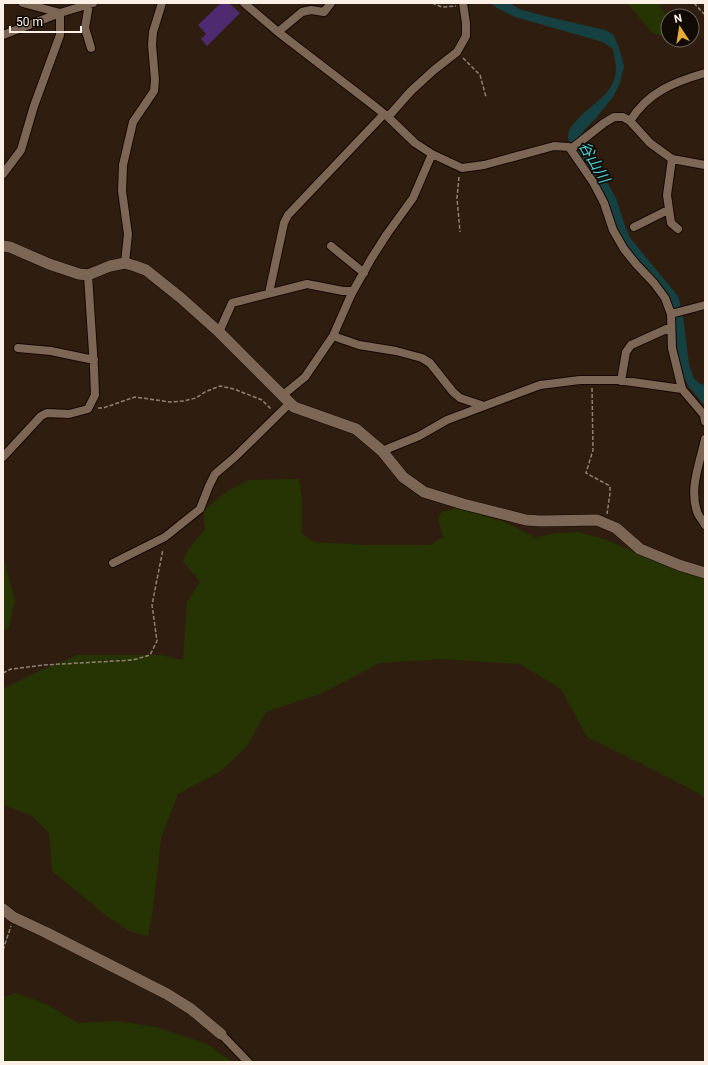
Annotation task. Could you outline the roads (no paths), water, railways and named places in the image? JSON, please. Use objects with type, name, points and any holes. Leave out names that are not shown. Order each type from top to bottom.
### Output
[{"type":"street","points":[[23,3],[60,13]]},
{"type":"street","points":[[125,263],[128,234],[122,191],[123,165],[133,122],[154,91],[152,45],[153,32],[162,3]]},
{"type":"street","points":[[244,3],[278,32],[386,116],[415,143],[432,154],[462,168],[484,165],[554,146],[570,147],[594,182],[604,203],[613,230],[624,249],[665,298],[671,314],[672,348],[682,389],[704,415],[705,421]]},
{"type":"street","points":[[278,32],[302,12],[311,10],[324,12],[331,3]]},
{"type":"street","points":[[3,35],[60,13],[91,4]]},
{"type":"street","points":[[91,4],[85,28],[91,48]]},
{"type":"street","points":[[269,293],[284,223],[288,216],[411,91],[457,52],[466,36],[464,5]]},
{"type":"street","points":[[3,174],[21,150],[34,106],[60,35],[60,13]]},
{"type":"street","points":[[630,120],[636,110],[651,96],[666,87],[705,73]]},
{"type":"street","points":[[571,149],[604,123],[614,117],[623,117],[630,120],[650,143],[672,159],[705,164]]},
{"type":"street","points":[[113,563],[165,537],[200,509],[215,474],[235,457],[277,416],[287,399],[305,377],[333,336],[353,291],[386,234],[413,198],[432,154]]},
{"type":"street","points":[[672,159],[667,195],[668,210],[671,222],[678,229]]},
{"type":"street","points":[[634,227],[668,210]]},
{"type":"street","points":[[3,246],[10,247],[56,267],[79,274],[88,275],[110,266],[125,263],[146,270],[181,298],[219,332],[294,407],[356,429],[382,451],[403,477],[424,492],[462,504],[526,520],[597,520],[605,522],[616,528],[640,548],[679,565],[705,573]]},
{"type":"street","points":[[331,246],[364,273]]},
{"type":"street","points":[[3,457],[41,416],[47,413],[69,414],[88,409],[95,396],[88,275]]},
{"type":"street","points":[[219,332],[232,303],[307,284],[343,291],[353,291]]},
{"type":"street","points":[[671,314],[705,305]]},
{"type":"street","points":[[621,381],[626,352],[631,345],[671,327]]},
{"type":"street","points":[[333,336],[358,345],[396,351],[422,358],[430,363],[453,392],[460,398],[484,406]]},
{"type":"street","points":[[18,348],[51,351],[94,360]]},
{"type":"street","points":[[382,451],[419,436],[447,420],[540,386],[580,380],[592,380],[621,381],[682,389]]},
{"type":"street","points":[[705,439],[695,482],[694,500],[702,515],[705,525]]},
{"type":"street","points":[[3,909],[13,917],[168,994],[191,1009],[221,1034],[248,1062]]},
{"type":"water","name":"谷山川","points":[[491,3],[510,3],[519,9],[605,30],[614,36],[624,66],[620,83],[613,97],[584,130],[581,136],[616,198],[630,238],[678,296],[683,316],[689,364],[694,379],[705,385],[705,406],[689,387],[682,374],[675,321],[621,235],[599,186],[568,139],[569,130],[583,114],[607,92],[615,78],[616,70],[613,49],[603,42],[515,17],[497,8]]}]
